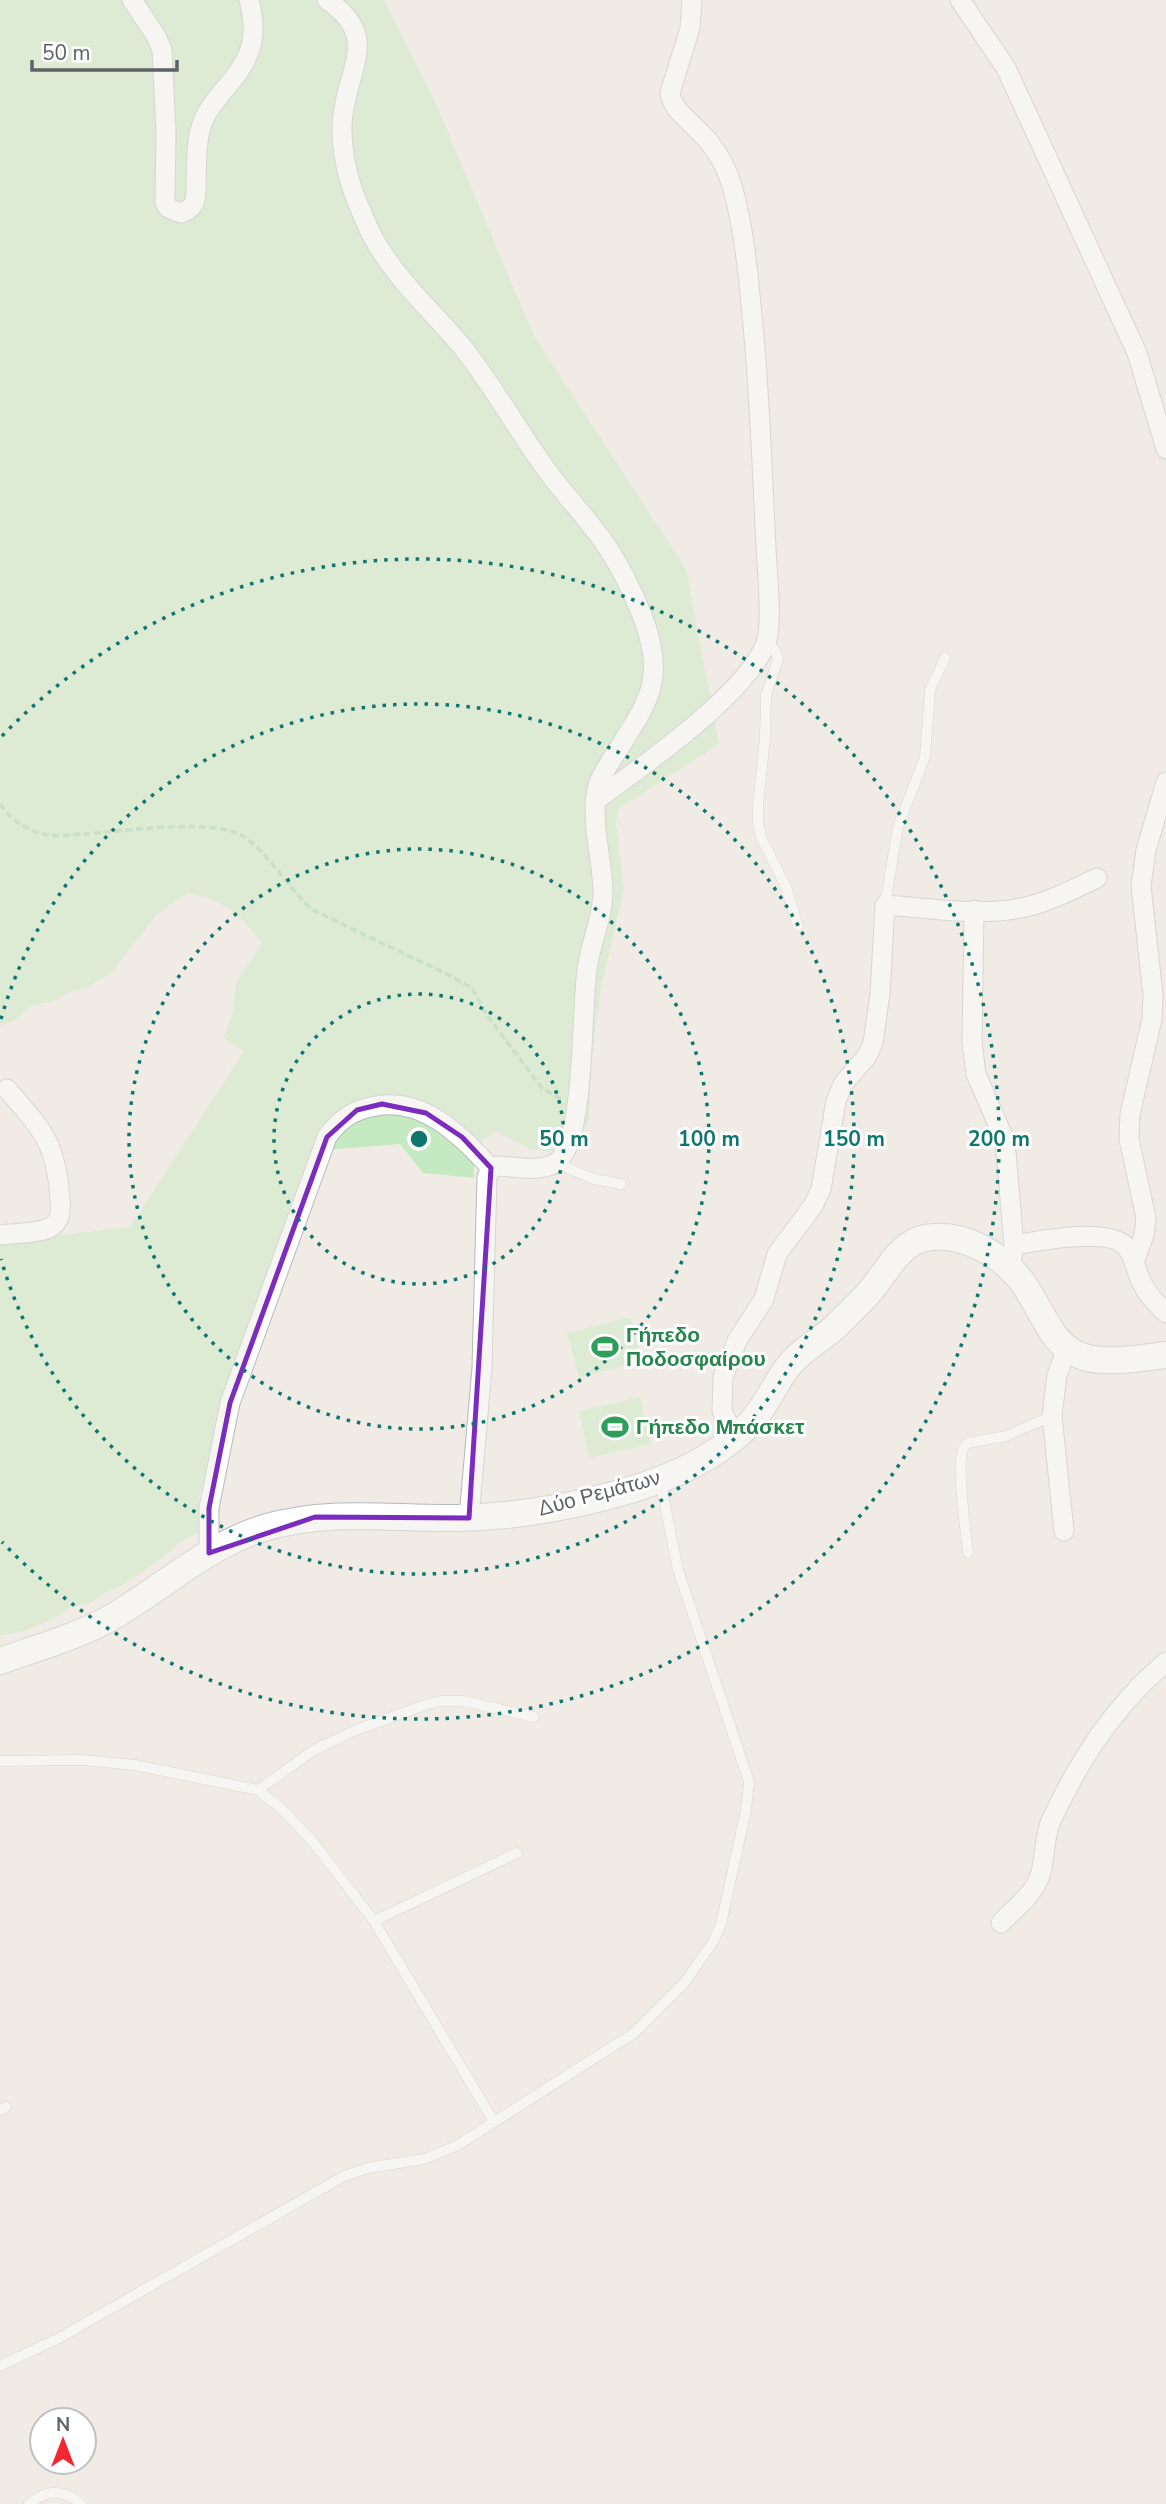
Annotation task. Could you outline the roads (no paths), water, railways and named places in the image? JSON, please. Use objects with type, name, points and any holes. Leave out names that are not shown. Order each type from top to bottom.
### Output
[{"type":"street","points":[[132,0],[162,50],[166,202],[168,208],[181,213],[187,211],[195,200],[198,149],[204,119],[216,99],[242,67],[254,37],[254,21],[249,0]]},
{"type":"street","points":[[209,1553],[209,1508],[230,1403],[327,1137],[337,1123],[357,1110],[382,1104],[407,1105],[446,1124],[491,1168],[537,1168],[556,1163],[566,1147],[575,1117],[586,974],[601,919],[603,893],[595,801],[602,776],[647,703],[653,685],[655,664],[652,643],[640,611],[608,549],[543,466],[461,346],[392,267],[373,239],[352,189],[342,133],[344,109],[357,56],[357,31],[349,19],[327,0]]},
{"type":"street","points":[[595,801],[647,763],[731,692],[766,643],[768,594],[759,388],[746,247],[732,187],[722,162],[709,141],[676,107],[670,93],[690,28],[692,0]]},
{"type":"street","points":[[960,0],[1006,68],[1109,292],[1137,354],[1166,449]]},
{"type":"street","points":[[1134,1262],[1144,1235],[1146,1219],[1129,1139],[1130,1114],[1153,1005],[1141,886],[1146,849],[1166,782]]},
{"type":"street","points":[[735,1437],[722,1411],[723,1377],[737,1341],[764,1299],[777,1254],[813,1206],[821,1189],[836,1101],[843,1084],[867,1056],[873,1043],[880,994],[885,905],[974,910],[1025,907],[1097,878]]},
{"type":"street","points":[[974,910],[974,1064],[980,1086],[1005,1140],[1012,1257],[1057,1238],[1100,1237],[1121,1242],[1127,1248],[1146,1291],[1166,1313]]},
{"type":"street","points":[[0,1235],[49,1228],[57,1222],[60,1214],[58,1168],[50,1144],[38,1125],[7,1089]]},
{"type":"street","points":[[469,1518],[482,1367],[487,1177],[491,1168]]},
{"type":"street","name":"Δύο Ρεμάτων","points":[[0,1661],[86,1630],[111,1618],[209,1553],[242,1535],[307,1518],[348,1515],[469,1518],[560,1507],[659,1480],[717,1451],[735,1437],[759,1412],[790,1364],[836,1327],[863,1299],[900,1253],[912,1243],[936,1237],[956,1239],[1012,1257],[1053,1334],[1068,1349]]},
{"type":"street","points":[[1064,1531],[1052,1416],[1057,1375],[1068,1349],[1092,1359],[1166,1355]]},
{"type":"street","points":[[1000,1923],[1040,1877],[1051,1823],[1087,1754],[1125,1704],[1166,1662]]},
{"type":"lane","points":[[766,643],[777,653],[778,659],[766,695],[758,822],[761,837],[786,887],[798,926]]},
{"type":"lane","points":[[885,905],[898,827],[925,757],[930,690],[945,658]]},
{"type":"lane","points":[[556,1163],[586,1176],[621,1184]]},
{"type":"lane","points":[[968,1553],[961,1469],[961,1454],[964,1448],[968,1443],[1006,1436],[1052,1416]]},
{"type":"lane","points":[[0,2366],[59,2338],[344,2176],[368,2168],[424,2160],[458,2145],[634,2033],[685,1982],[713,1942],[725,1911],[734,1857],[746,1810],[749,1782],[678,1570],[659,1480]]},
{"type":"lane","points":[[258,1790],[324,1745],[428,1704],[463,1701],[534,1717]]},
{"type":"lane","points":[[0,1760],[82,1760],[135,1765],[258,1790],[313,1842],[374,1921],[494,2122]]},
{"type":"lane","points":[[374,1921],[517,1853]]},
{"type":"lane","points":[[29,2504],[48,2492],[57,2491],[64,2492],[81,2504]]},
{"type":"place","name":"Γήπεδο Ποδοσφαίρου","points":[[605,1347]]},
{"type":"place","name":"Γήπεδο Μπάσκετ","points":[[615,1427]]}]
